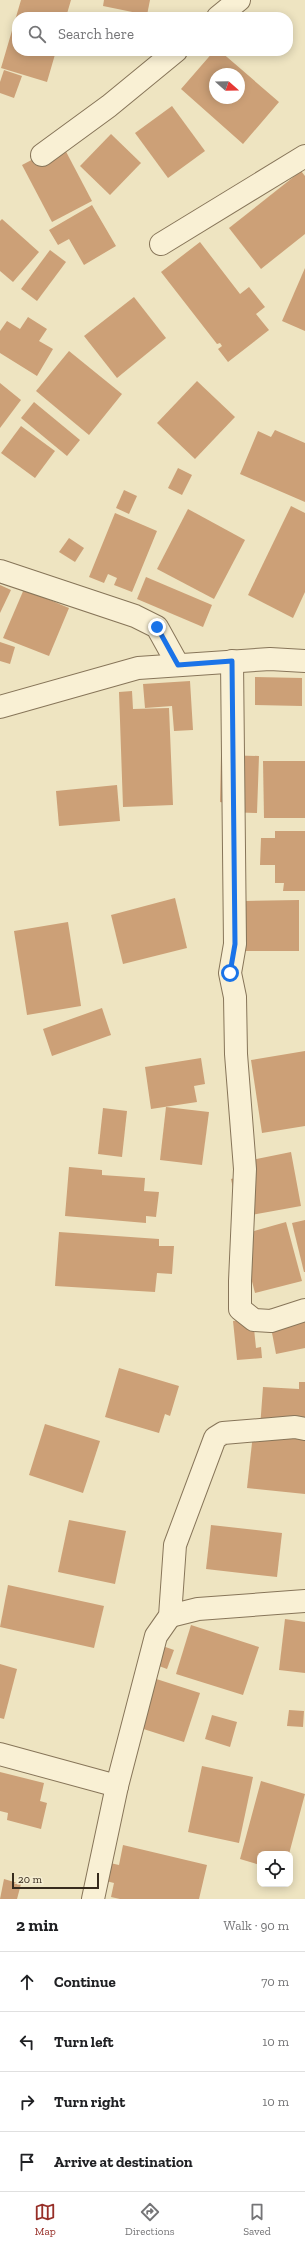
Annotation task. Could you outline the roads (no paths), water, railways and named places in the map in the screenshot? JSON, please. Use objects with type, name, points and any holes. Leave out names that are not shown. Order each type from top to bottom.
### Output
[{"type":"street","points":[[224,12],[239,0]]},
{"type":"street","points":[[42,155],[109,106],[170,56]]},
{"type":"street","points":[[161,244],[305,156]]},
{"type":"street","points":[[0,571],[135,616],[157,627],[178,665]]},
{"type":"street","points":[[0,707],[138,668],[270,659],[305,661]]},
{"type":"street","points":[[232,661],[235,944],[230,973],[235,997],[236,1054],[245,1169],[240,1308],[254,1320],[271,1321],[305,1310]]},
{"type":"street","points":[[93,1899],[117,1786],[156,1636],[170,1616],[175,1544],[215,1438],[223,1433],[295,1427],[305,1429]]},
{"type":"street","points":[[170,1616],[198,1609],[305,1601]]},
{"type":"street","points":[[0,1754],[117,1786]]}]
